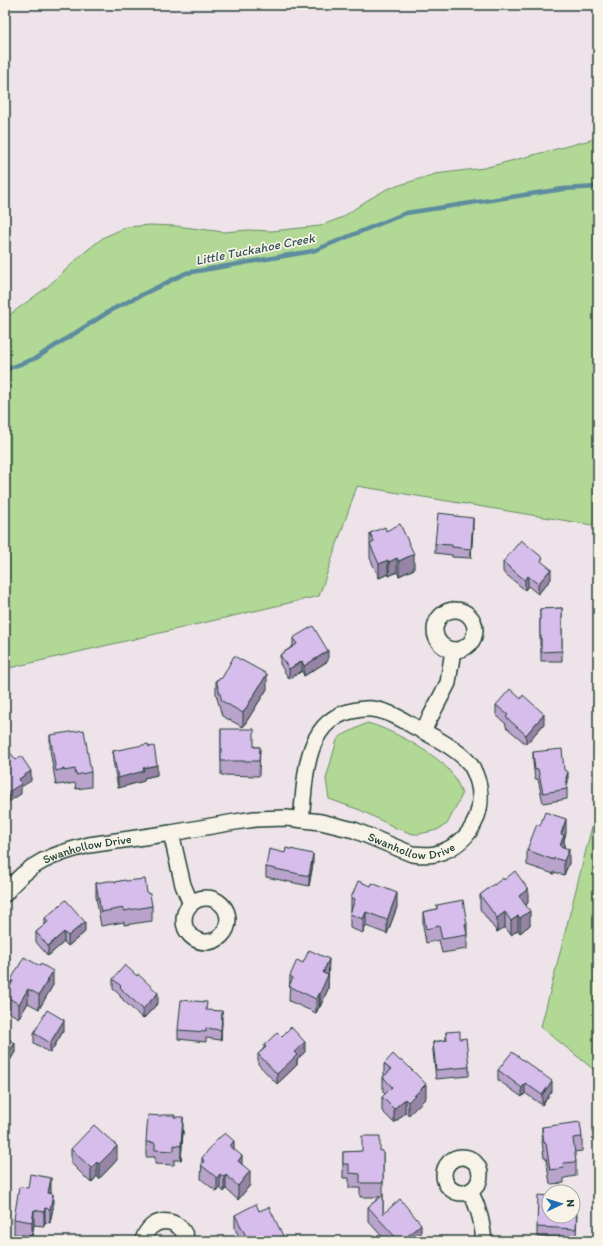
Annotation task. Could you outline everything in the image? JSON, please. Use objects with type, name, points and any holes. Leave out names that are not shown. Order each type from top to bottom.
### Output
[{"type":"street","points":[[423,731],[448,683],[453,650]]},
{"type":"street","name":"Swanhollow Drive","points":[[5,894],[13,883],[22,875],[39,863],[62,852],[89,845],[255,819],[287,818],[321,822],[354,830],[412,854],[438,854],[454,847],[470,831],[477,816],[480,802],[480,789],[477,777],[470,765],[459,753],[423,731],[386,712],[374,709],[360,709],[338,715],[322,727],[312,745],[301,819]]},
{"type":"street","points":[[170,833],[183,884],[190,904]]},
{"type":"street","points":[[470,1191],[482,1221],[484,1241]]},
{"type":"street","points":[[143,1241],[149,1228],[161,1222],[168,1222],[175,1224],[180,1228],[187,1241]]},
{"type":"green space","points":[[598,138],[598,526],[357,486],[319,596],[5,669],[5,316],[8,316],[46,288],[85,252],[104,237],[127,227],[150,225],[176,226],[224,232],[248,230],[272,231],[320,226],[343,217],[387,189],[435,174],[484,168]]},
{"type":"green space","points":[[367,723],[396,734],[417,746],[436,758],[455,778],[462,795],[447,824],[437,830],[413,834],[396,828],[360,810],[329,799],[326,779],[337,740],[341,736]]},
{"type":"green space","points":[[598,803],[598,1073],[541,1027]]},
{"type":"building","points":[[438,513],[473,518],[471,549],[452,547],[452,545],[435,544]]},
{"type":"building","points":[[400,524],[414,554],[399,561],[397,558],[389,562],[388,560],[379,564],[370,544],[374,542],[370,533],[385,527],[386,531]]},
{"type":"building","points":[[521,540],[543,558],[541,561],[551,569],[538,584],[528,576],[525,580],[503,562]]},
{"type":"building","points":[[562,608],[562,651],[541,652],[540,609]]},
{"type":"building","points":[[313,626],[328,651],[304,666],[302,661],[289,669],[280,655],[297,644],[293,638]]},
{"type":"building","points":[[234,656],[267,674],[243,713],[222,701],[216,680],[222,678]]},
{"type":"building","points":[[510,689],[521,699],[523,695],[544,714],[526,735],[506,717],[508,715],[496,705]]},
{"type":"building","points":[[221,729],[254,729],[254,747],[260,747],[259,761],[221,761]]},
{"type":"building","points":[[84,730],[91,772],[76,775],[75,769],[56,771],[50,735]]},
{"type":"building","points":[[148,744],[149,747],[154,746],[157,765],[143,768],[144,771],[118,778],[113,751]]},
{"type":"building","points":[[562,749],[564,770],[568,772],[566,778],[567,789],[543,793],[538,769],[535,770],[533,752]]},
{"type":"building","points":[[9,751],[16,760],[21,756],[31,771],[19,779],[21,784],[5,794],[5,754]]},
{"type":"building","points":[[545,812],[566,819],[561,834],[564,835],[560,846],[569,849],[564,861],[554,858],[554,860],[527,850],[537,824],[540,826]]},
{"type":"building","points":[[286,848],[313,854],[309,876],[266,867],[269,849],[285,853]]},
{"type":"building","points":[[515,871],[528,889],[519,896],[530,911],[520,918],[518,916],[511,921],[505,912],[497,918],[480,895],[503,878],[504,880]]},
{"type":"building","points":[[145,879],[147,893],[150,894],[152,906],[124,911],[124,908],[101,912],[96,883]]},
{"type":"building","points":[[358,881],[371,886],[372,883],[397,893],[387,920],[366,912],[363,919],[350,914],[355,899],[351,898]]},
{"type":"building","points":[[66,900],[85,922],[68,936],[64,932],[48,946],[36,932],[48,922],[45,918]]},
{"type":"building","points":[[463,900],[467,924],[465,924],[467,935],[442,939],[439,926],[426,929],[423,912],[437,909],[437,905]]},
{"type":"building","points":[[309,950],[329,959],[323,973],[328,975],[316,999],[289,986],[293,978],[290,976],[297,960],[303,963]]},
{"type":"building","points":[[24,957],[53,971],[39,995],[28,989],[19,1004],[5,995],[13,981],[11,980]]},
{"type":"building","points":[[125,965],[137,976],[138,974],[158,993],[143,1009],[123,991],[120,987],[121,986],[113,979]]},
{"type":"building","points":[[181,1000],[207,1002],[206,1010],[222,1011],[221,1030],[206,1028],[206,1032],[178,1030]]},
{"type":"building","points":[[47,1010],[64,1020],[50,1043],[34,1033]]},
{"type":"building","points":[[291,1027],[305,1042],[294,1052],[297,1055],[277,1074],[258,1054],[266,1047],[264,1045],[277,1033],[281,1037]]},
{"type":"building","points":[[460,1031],[460,1039],[466,1038],[469,1067],[436,1070],[433,1042],[447,1040],[446,1032]]},
{"type":"building","points":[[5,1037],[15,1043],[6,1057],[5,1056]]},
{"type":"building","points":[[512,1052],[552,1081],[542,1095],[525,1083],[522,1088],[498,1070]]},
{"type":"building","points":[[393,1054],[400,1061],[402,1060],[426,1084],[408,1102],[405,1099],[394,1109],[382,1097],[392,1087],[383,1077],[391,1070],[384,1064]]},
{"type":"building","points":[[148,1115],[175,1115],[174,1117],[183,1117],[181,1146],[174,1145],[174,1151],[155,1150],[155,1143],[146,1142]]},
{"type":"building","points":[[580,1122],[582,1137],[573,1138],[576,1162],[563,1163],[564,1168],[550,1170],[542,1127]]},
{"type":"building","points":[[94,1125],[117,1146],[99,1164],[97,1162],[91,1168],[71,1149]]},
{"type":"building","points":[[225,1133],[234,1141],[230,1146],[242,1156],[238,1161],[250,1171],[238,1186],[226,1175],[224,1177],[220,1174],[217,1178],[201,1165],[204,1161],[202,1158],[218,1138]]},
{"type":"building","points":[[362,1136],[380,1136],[380,1151],[383,1151],[383,1183],[360,1183],[360,1174],[349,1173],[349,1164],[343,1164],[343,1152],[362,1151]]},
{"type":"building","points":[[30,1174],[51,1178],[48,1193],[53,1194],[50,1209],[45,1208],[44,1212],[34,1210],[32,1222],[14,1219],[19,1187],[28,1188]]},
{"type":"building","points":[[383,1195],[383,1214],[400,1199],[421,1224],[402,1241],[399,1241],[368,1207]]},
{"type":"building","points":[[538,1195],[541,1195],[541,1224],[576,1224],[576,1229],[537,1227]]},
{"type":"building","points":[[256,1204],[259,1211],[269,1207],[285,1240],[248,1240],[235,1215]]},
{"type":"waterway","name":"Little Tuckahoe Creek","points":[[5,370],[36,358],[113,309],[186,273],[313,251],[406,213],[563,189],[598,187]]}]
